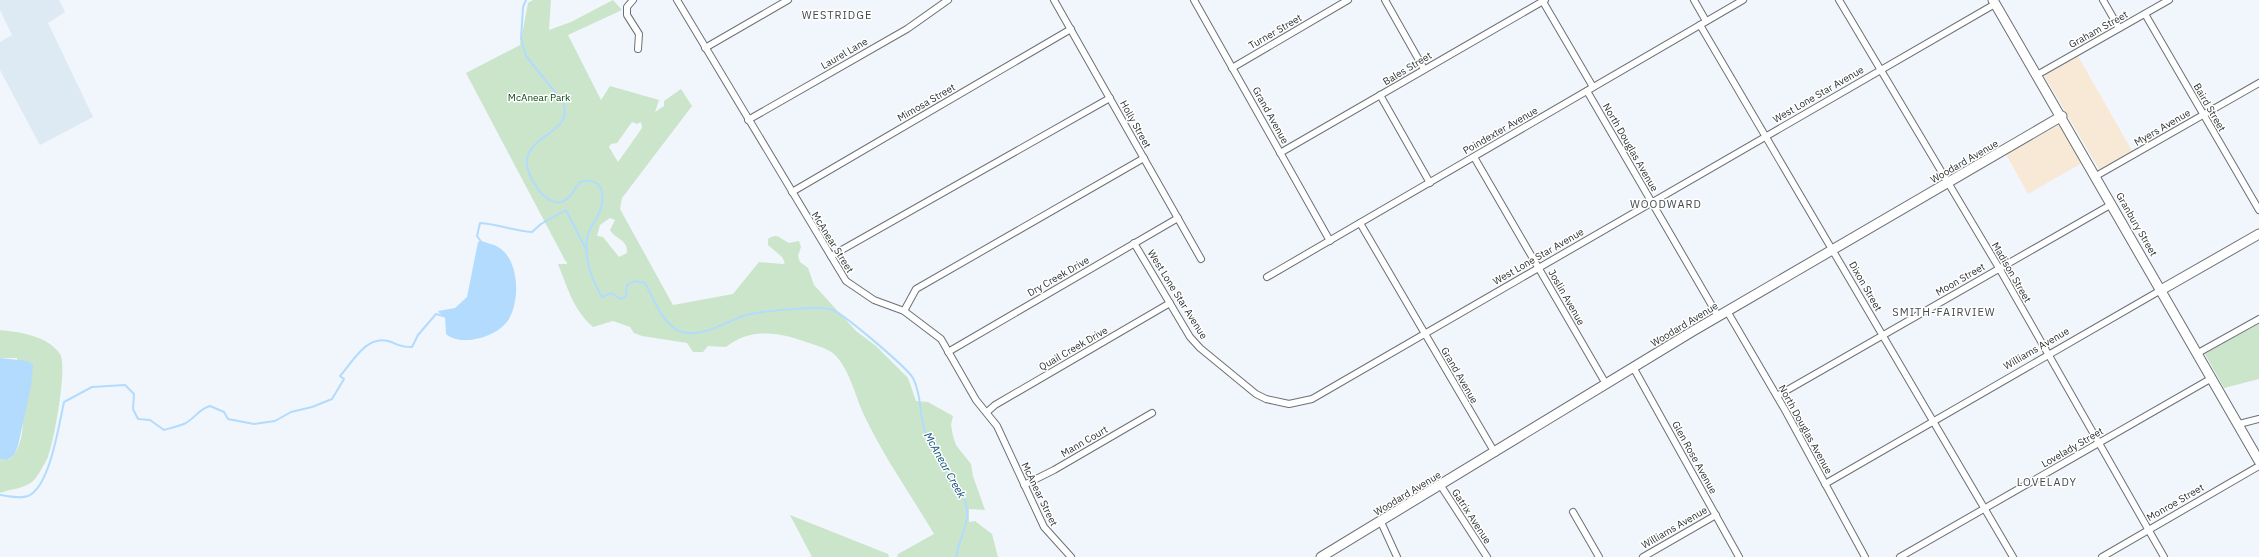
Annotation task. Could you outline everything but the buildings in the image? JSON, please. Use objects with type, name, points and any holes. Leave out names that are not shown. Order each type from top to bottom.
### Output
[{"type":"street","points":[[633,0],[627,6],[627,15],[639,34],[638,49]]},
{"type":"street","name":"McAnear Street","points":[[677,0],[846,281],[874,300],[904,311],[941,339],[976,400],[987,412],[1001,434],[1044,527],[1071,557]]},
{"type":"street","points":[[705,48],[788,0]]},
{"type":"street","name":"Laurel Lane","points":[[748,120],[907,29],[948,0]]},
{"type":"street","name":"Holly Street","points":[[1054,0],[1201,258]]},
{"type":"street","name":"Grand Avenue","points":[[1194,0],[1330,240]]},
{"type":"street","name":"Turner Street","points":[[1232,68],[1348,0]]},
{"type":"street","points":[[1385,0],[1424,69]]},
{"type":"street","points":[[1543,0],[1593,87]]},
{"type":"street","name":"Bales Street","points":[[1280,153],[1543,0]]},
{"type":"street","points":[[1694,0],[1706,22]]},
{"type":"street","name":"Poindexter Avenue","points":[[1267,277],[1743,0]]},
{"type":"street","name":"Madison Street","points":[[1839,0],[1999,268],[2164,557]]},
{"type":"street","points":[[2103,0],[2119,28]]},
{"type":"street","name":"Graham Street","points":[[2037,75],[2169,0]]},
{"type":"street","name":"West Lone Star Avenue","points":[[1134,243],[1195,343],[1256,394],[1278,403],[1301,403],[1312,399],[1425,334],[1651,201],[1880,70],[1994,2]]},
{"type":"street","name":"Granbury Street","points":[[1994,2],[2062,116],[2259,461]]},
{"type":"street","name":"Baird Street","points":[[2145,14],[2259,210]]},
{"type":"street","name":"Dixon Street","points":[[1700,25],[2013,557]]},
{"type":"street","name":"Mimosa Street","points":[[792,192],[1071,29]]},
{"type":"street","name":"Myers Avenue","points":[[2096,176],[2259,83]]},
{"type":"street","name":"North Douglas Avenue","points":[[1587,91],[1718,316]]},
{"type":"street","points":[[1380,95],[1430,182]]},
{"type":"street","points":[[831,256],[1110,98]]},
{"type":"street","name":"Woodard Avenue","points":[[1321,557],[1441,486],[1718,316],[2062,116]]},
{"type":"street","name":"Joslin Avenue","points":[[1474,157],[1606,384]]},
{"type":"street","points":[[904,311],[916,289],[1144,158]]},
{"type":"street","name":"Moon Street","points":[[1777,396],[2112,204]]},
{"type":"street","name":"Dry Creek Drive","points":[[948,352],[1178,218]]},
{"type":"street","name":"Grand Avenue","points":[[1360,223],[1495,453]]},
{"type":"street","name":"Williams Avenue","points":[[1825,484],[2048,354],[2259,234]]},
{"type":"street","name":"Quail Creek Drive","points":[[987,412],[996,405],[1170,303]]},
{"type":"street","name":"North Douglas Avenue","points":[[1727,311],[1777,396],[1865,557]]},
{"type":"street","points":[[2198,353],[2259,319]]},
{"type":"street","name":"Glen Rose Avenue","points":[[1633,367],[1739,557]]},
{"type":"street","name":"Lovelady Street","points":[[1900,557],[2212,378]]},
{"type":"street","name":"Mann Court","points":[[1024,485],[1054,470],[1152,413]]},
{"type":"street","points":[[2239,424],[2259,419]]},
{"type":"street","name":"Monroe Street","points":[[2102,557],[2259,466]]},
{"type":"street","name":"Gatrix Avenue","points":[[1441,486],[1487,557]]},
{"type":"street","points":[[1573,512],[1599,557]]},
{"type":"street","name":"Williams Avenue","points":[[1643,557],[1716,515]]},
{"type":"street","points":[[1381,522],[1397,557]]},
{"type":"shaded area","points":[[0,0],[59,0],[65,12],[48,23],[93,117],[40,145],[0,70],[0,42],[12,35],[0,10]]},
{"type":"shaded area","points":[[2078,56],[2132,151],[2099,169],[2045,77],[2046,74]]},
{"type":"shaded area","points":[[2058,125],[2062,127],[2082,163],[2028,194],[2006,154]]},
{"type":"green space","name":"McAnear Park","points":[[533,0],[551,0],[549,30],[571,22],[613,0],[622,10],[568,35],[601,100],[610,86],[659,100],[655,112],[664,106],[664,101],[681,89],[692,106],[622,198],[620,209],[673,305],[733,294],[759,262],[785,263],[782,257],[768,245],[768,239],[777,236],[789,243],[799,241],[801,247],[798,256],[800,262],[808,268],[814,285],[856,331],[876,346],[908,378],[916,401],[928,402],[953,416],[951,425],[956,445],[971,464],[973,476],[985,510],[969,509],[969,522],[975,521],[992,534],[998,557],[897,557],[898,554],[934,534],[888,459],[871,428],[863,413],[852,383],[841,362],[828,350],[790,337],[757,334],[736,340],[726,347],[708,346],[703,352],[693,352],[687,343],[642,336],[634,333],[630,327],[613,321],[593,327],[580,313],[568,290],[558,264],[567,264],[567,261],[566,262],[466,73],[520,45],[528,3]],"holes":[[[632,122],[637,124],[641,122],[642,128],[618,162],[609,147],[611,144],[617,143]],[[610,218],[615,220],[610,230],[615,236],[624,242],[627,248],[627,253],[619,257],[603,237],[597,236],[600,225]]]},
{"type":"green space","points":[[2259,322],[2259,379],[2224,388],[2205,354]]},
{"type":"green space","points":[[0,330],[33,336],[48,343],[60,354],[62,361],[62,373],[57,421],[47,460],[32,482],[25,486],[0,493],[0,459],[9,460],[16,451],[21,440],[23,412],[17,358],[0,358]]},
{"type":"green space","points":[[790,515],[888,554],[889,557],[812,557]]},
{"type":"water","points":[[481,241],[498,247],[510,260],[516,279],[515,300],[510,317],[498,330],[481,338],[461,340],[446,334],[445,316],[440,314],[438,311],[455,308],[467,297],[478,242]]},
{"type":"water","points":[[0,358],[28,361],[33,365],[31,386],[18,446],[14,455],[8,460],[0,459]]},
{"type":"waterway","name":"McAnear Creek","points":[[526,0],[523,7],[521,39],[526,56],[563,102],[565,112],[563,120],[558,126],[536,143],[530,150],[527,159],[529,174],[539,191],[553,201],[560,202],[567,199],[580,182],[595,182],[602,191],[602,205],[600,212],[588,234],[586,250],[590,272],[602,297],[611,293],[621,299],[626,296],[627,285],[634,281],[645,283],[663,317],[673,327],[686,333],[710,330],[747,315],[784,310],[811,308],[830,309],[846,319],[887,352],[908,372],[916,384],[925,431],[936,452],[957,483],[963,494],[966,505],[967,516],[956,557]]},
{"type":"waterway","points":[[482,243],[477,236],[480,223],[532,232],[541,224],[566,210],[587,251]]},
{"type":"waterway","points":[[0,495],[25,497],[36,490],[48,468],[64,402],[92,387],[125,385],[134,394],[133,409],[138,419],[150,420],[164,430],[186,423],[203,409],[210,406],[224,412],[228,419],[254,424],[275,421],[291,412],[312,407],[332,399],[344,379],[340,376],[360,351],[366,346],[380,340],[412,347],[418,335],[436,314],[447,317]]},
{"type":"district","name":"WESTRIDGE","points":[[837,15]]},
{"type":"district","name":"WOODWARD","points":[[1666,204]]},
{"type":"district","name":"SMITH-FAIRVIEW","points":[[1944,312]]},
{"type":"district","name":"LOVELADY","points":[[2047,482]]}]
